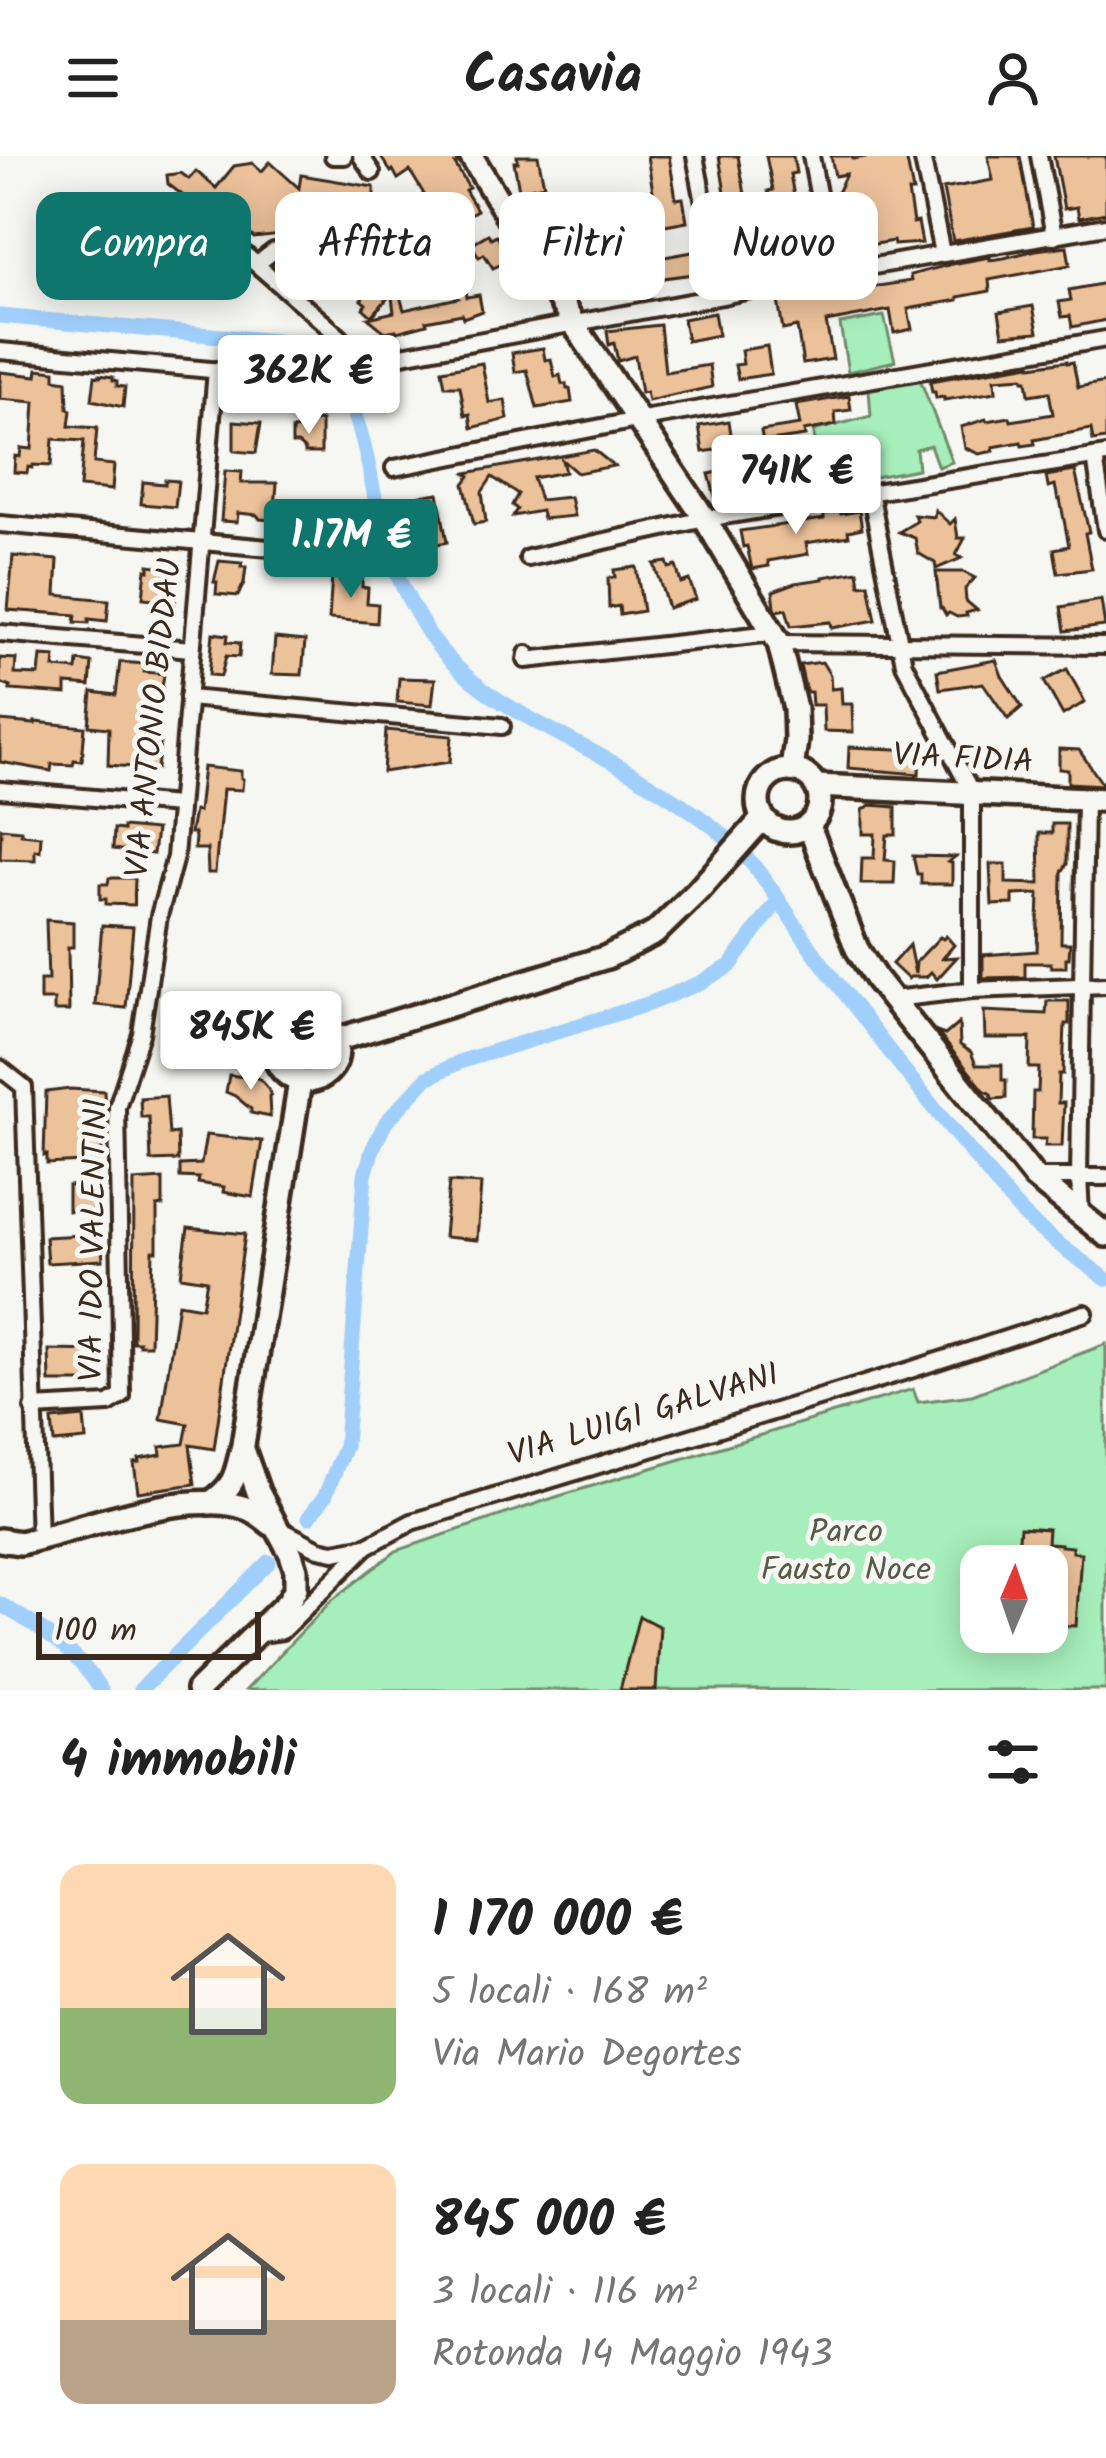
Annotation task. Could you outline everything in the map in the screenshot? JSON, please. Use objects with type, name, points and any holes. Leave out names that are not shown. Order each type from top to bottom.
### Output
[{"type":"street","points":[[333,156],[344,156]]},
{"type":"street","points":[[361,156],[372,172]]},
{"type":"street","points":[[471,156],[574,324],[705,519],[776,638],[795,710],[792,770]]},
{"type":"street","points":[[695,156],[702,192]]},
{"type":"street","points":[[811,156],[818,192]]},
{"type":"street","points":[[922,156],[942,253]]},
{"type":"street","points":[[1040,156],[1054,236]]},
{"type":"street","points":[[878,265],[1106,226]]},
{"type":"street","points":[[257,264],[275,251]]},
{"type":"street","points":[[251,259],[340,337],[355,363]]},
{"type":"street","points":[[0,352],[278,376],[701,300]]},
{"type":"street","points":[[394,468],[637,420],[1106,339]]},
{"type":"street","name":"VIA ANTONIO BIDDAU","points":[[130,1068],[144,1021],[159,916],[175,857],[216,370]]},
{"type":"street","points":[[527,558],[705,519],[1100,456],[1106,530]]},
{"type":"street","points":[[870,491],[904,664],[972,793],[972,991]]},
{"type":"street","points":[[0,524],[359,556]]},
{"type":"street","points":[[0,633],[192,649]]},
{"type":"street","points":[[527,654],[526,660],[776,638],[1106,646]]},
{"type":"street","points":[[188,698],[502,726]]},
{"type":"street","points":[[336,1040],[607,957],[656,933],[756,824],[760,789],[773,774],[792,770],[817,786],[820,808],[809,826],[788,832],[756,824]]},
{"type":"street","name":"VIA FIDIA","points":[[817,786],[1096,799]]},
{"type":"street","points":[[0,790],[178,805]]},
{"type":"street","points":[[1081,1215],[1083,987],[1096,799]]},
{"type":"street","points":[[809,826],[857,949],[892,999],[1034,1177],[1106,1235]]},
{"type":"street","points":[[892,999],[1106,985]]},
{"type":"street","points":[[306,1018],[325,1024],[336,1040],[336,1061],[330,1071],[300,1081],[282,1070],[275,1051],[280,1032],[306,1018]]},
{"type":"street","points":[[222,1046],[275,1051]]},
{"type":"street","points":[[0,1068],[24,1087],[33,1408],[15,1543],[149,1510],[210,1503],[256,1512],[319,1549],[334,1552],[368,1546]]},
{"type":"street","name":"VIA IDO VALENTINI","points":[[33,1408],[109,1404],[122,1396],[117,1106],[130,1068]]},
{"type":"street","points":[[210,1503],[234,1481],[243,1445],[300,1081]]},
{"type":"street","points":[[1034,1177],[1106,1178]]},
{"type":"street","name":"VIA LUIGI GALVANI","points":[[254,1634],[282,1630],[368,1546],[412,1522],[1085,1313]]},
{"type":"street","points":[[243,1445],[274,1526]]},
{"type":"street","name":"VIA LUIGI GALVANI","points":[[198,1690],[288,1602],[296,1588],[291,1554],[274,1526]]},
{"type":"green space","points":[[884,316],[895,361],[848,372],[840,324]]},
{"type":"green space","points":[[920,379],[952,462],[938,467],[930,445],[916,449],[918,469],[826,486],[813,431],[871,416],[869,389]]},
{"type":"green space","points":[[306,1027],[322,1034],[329,1050],[322,1066],[306,1073],[290,1066],[283,1050],[290,1034]]},
{"type":"green space","name":"Parco Fausto Noce","points":[[1106,1344],[1106,1690],[246,1690],[331,1601],[396,1551],[556,1497],[913,1389],[918,1402],[972,1395]]},
{"type":"building","points":[[380,156],[456,156],[455,164],[469,188],[466,192],[423,192],[410,171],[398,179]]},
{"type":"building","points":[[517,156],[538,156],[544,185],[519,190]]},
{"type":"building","points":[[647,156],[669,156],[676,199],[683,198],[687,221],[665,225],[665,192],[653,192]]},
{"type":"building","points":[[719,156],[738,156],[745,192],[725,192]]},
{"type":"building","points":[[766,156],[793,156],[793,192],[768,192],[773,190]]},
{"type":"building","points":[[831,156],[906,156],[913,223],[918,222],[922,243],[878,244],[878,192],[837,192],[846,174],[835,176]]},
{"type":"building","points":[[988,156],[1020,156],[1033,227],[953,241],[943,189],[993,180]]},
{"type":"building","points":[[1054,156],[1106,156],[1106,213],[1079,218],[1077,207],[1064,209]]},
{"type":"building","points":[[270,162],[299,188],[301,175],[374,187],[374,192],[275,192],[275,236],[254,238],[251,192],[178,192],[168,184],[167,175],[181,173],[189,179],[196,171],[216,188],[234,166],[253,163],[262,171]]},
{"type":"building","points":[[496,235],[499,265],[493,268],[484,254],[479,257],[475,242]]},
{"type":"building","points":[[1067,246],[1070,265],[989,280],[990,291],[908,309],[912,329],[894,333],[890,310],[826,322],[833,359],[803,364],[797,327],[783,330],[778,301],[878,300],[878,286],[911,281],[910,275]]},
{"type":"building","points":[[689,253],[689,275],[665,278],[665,257]]},
{"type":"building","points":[[1106,283],[1106,320],[1072,327],[1070,316],[1062,317],[1059,302],[1071,300],[1069,290]]},
{"type":"building","points":[[479,295],[482,311],[426,321],[397,332],[385,332],[368,318],[394,312],[392,300],[401,300],[404,310],[449,300],[475,300]]},
{"type":"building","points":[[361,300],[386,300],[372,316],[363,308],[366,304]]},
{"type":"building","points":[[1033,306],[1038,332],[1003,335],[999,312]]},
{"type":"building","points":[[714,313],[718,335],[687,341],[683,319]]},
{"type":"building","points":[[660,325],[665,372],[709,365],[712,387],[648,401],[646,392],[641,393],[635,356],[618,361],[607,331]]},
{"type":"building","points":[[767,346],[771,374],[738,379],[735,365],[743,364],[741,350]]},
{"type":"building","points":[[543,348],[555,377],[560,375],[562,384],[570,389],[572,402],[537,408],[527,370],[515,372],[512,353]]},
{"type":"building","points":[[1073,362],[1078,387],[1106,382],[1106,439],[1093,441],[1091,429],[1034,440],[1035,444],[993,447],[994,451],[979,454],[965,448],[961,427],[986,419],[1010,417],[1011,421],[1053,414],[1049,392],[1029,395],[1023,377],[995,379],[996,392],[944,400],[932,392],[930,381]]},
{"type":"building","points":[[482,363],[489,403],[505,400],[508,419],[472,428],[460,386],[445,386],[442,370]]},
{"type":"building","points":[[38,369],[55,371],[55,379],[67,381],[69,426],[97,428],[94,463],[114,465],[112,490],[80,487],[84,441],[53,439],[51,466],[33,465],[27,473],[14,472],[21,448],[32,449],[35,402],[0,399],[0,372],[37,376]]},
{"type":"building","points":[[95,376],[113,377],[117,386],[125,387],[123,407],[92,400]]},
{"type":"building","points":[[849,396],[851,410],[835,412],[836,425],[804,431],[805,436],[763,442],[761,431],[800,425],[796,405]]},
{"type":"building","points":[[234,421],[261,423],[256,453],[234,451]]},
{"type":"building","points":[[321,421],[321,453],[305,453],[292,444],[292,430],[305,429],[305,422]]},
{"type":"building","points":[[729,421],[733,447],[703,452],[699,426]]},
{"type":"building","points":[[594,450],[614,466],[577,473],[562,460],[565,472],[533,478],[540,500],[570,497],[574,516],[543,519],[541,511],[513,516],[518,494],[492,477],[482,492],[486,522],[474,524],[464,484],[470,476],[466,473]]},
{"type":"building","points":[[730,470],[731,476],[749,473],[752,486],[728,490],[730,501],[717,504],[709,474]]},
{"type":"building","points":[[225,471],[242,472],[241,483],[277,483],[274,520],[238,513],[237,522],[221,521]]},
{"type":"building","points":[[1075,471],[1092,569],[1058,573],[1054,549],[1069,546],[1060,499],[1055,485],[1048,487],[1046,476]]},
{"type":"building","points":[[165,480],[178,481],[175,507],[141,504],[143,482],[165,484]]},
{"type":"building","points":[[438,493],[447,542],[423,547],[414,497]]},
{"type":"building","points":[[935,510],[950,524],[955,519],[958,538],[965,538],[956,555],[962,558],[936,569],[935,563],[918,553],[915,538],[899,532],[917,521],[914,515],[934,517]]},
{"type":"building","points":[[859,511],[862,528],[848,531],[849,536],[806,543],[808,554],[752,569],[740,531],[824,519],[824,514]]},
{"type":"building","points":[[13,556],[58,560],[56,595],[109,600],[107,621],[75,622],[76,615],[8,610]]},
{"type":"building","points":[[219,561],[246,567],[238,596],[216,594]]},
{"type":"building","points":[[667,562],[669,568],[676,566],[681,583],[689,580],[696,599],[668,608],[654,564]]},
{"type":"building","points":[[149,565],[166,567],[164,585],[176,586],[175,601],[143,598]]},
{"type":"building","points":[[636,567],[643,611],[620,615],[619,606],[609,608],[608,578],[615,577],[614,570]]},
{"type":"building","points":[[858,571],[860,585],[869,584],[876,620],[832,628],[831,622],[791,626],[786,609],[775,607],[773,591]]},
{"type":"building","points":[[936,572],[963,572],[975,578],[965,589],[966,601],[977,610],[967,616],[946,615],[940,608]]},
{"type":"building","points":[[332,576],[362,579],[362,587],[368,588],[367,603],[378,604],[377,623],[329,619]]},
{"type":"building","points":[[1101,600],[1105,626],[1065,631],[1061,607]]},
{"type":"building","points":[[213,633],[240,643],[239,657],[226,656],[221,676],[209,675]]},
{"type":"building","points":[[275,638],[305,641],[302,675],[272,674]]},
{"type":"building","points":[[41,656],[55,657],[54,668],[77,670],[78,661],[92,663],[90,686],[66,684],[66,694],[10,690],[0,683],[0,658],[16,659],[15,674],[39,675]]},
{"type":"building","points":[[996,660],[1022,707],[1008,719],[983,683],[940,689],[937,671]]},
{"type":"building","points":[[120,662],[144,664],[144,672],[164,674],[159,708],[148,707],[145,737],[160,743],[157,769],[108,765],[109,728],[89,726],[92,692],[116,695]]},
{"type":"building","points":[[822,662],[831,689],[841,688],[842,704],[852,704],[853,732],[824,731],[823,705],[812,705],[811,692],[806,692],[800,665]]},
{"type":"building","points":[[1067,669],[1085,702],[1063,715],[1044,681]]},
{"type":"building","points":[[399,678],[435,679],[432,705],[397,702]]},
{"type":"building","points":[[0,721],[85,727],[82,761],[52,764],[51,771],[0,762]]},
{"type":"building","points":[[386,730],[452,736],[450,762],[383,772]]},
{"type":"building","points":[[849,747],[920,750],[919,774],[848,768]]},
{"type":"building","points":[[1059,749],[1079,750],[1103,785],[1068,783],[1068,770],[1059,769]]},
{"type":"building","points":[[203,767],[241,771],[243,779],[242,790],[223,789],[215,873],[208,873],[207,849],[194,849],[194,833],[190,833],[194,811],[198,812]]},
{"type":"building","points":[[870,805],[896,807],[896,835],[887,835],[885,860],[895,861],[894,884],[861,884],[862,858],[874,858],[875,834],[863,834],[863,810]]},
{"type":"building","points":[[1052,824],[1067,824],[1061,943],[1070,943],[1066,967],[1025,963],[1025,977],[983,978],[983,955],[1037,951],[1039,894],[1013,895],[1013,904],[992,905],[990,864],[1006,864],[1006,883],[1040,884],[1039,833],[1052,833]]},
{"type":"building","points":[[1,828],[41,836],[35,860],[0,859]]},
{"type":"building","points":[[114,829],[156,830],[153,854],[113,849]]},
{"type":"building","points":[[913,856],[955,857],[948,862],[952,863],[952,884],[921,884]]},
{"type":"building","points":[[109,878],[135,878],[134,905],[106,904],[106,899],[100,899],[100,884],[108,884]]},
{"type":"building","points":[[46,920],[73,922],[73,947],[68,947],[69,1011],[54,1011],[54,1000],[40,1000],[40,980],[48,980]]},
{"type":"building","points":[[102,925],[133,927],[126,1008],[95,1005]]},
{"type":"building","points":[[946,936],[954,945],[943,958],[957,957],[937,979],[931,972],[908,979],[892,964],[909,945],[915,974],[916,962]]},
{"type":"building","points":[[1047,1001],[1069,1001],[1063,1074],[1059,1074],[1058,1103],[1064,1103],[1062,1146],[1045,1146],[1046,1139],[1032,1139],[1033,1092],[1038,1092],[1039,1068],[1029,1068],[1030,1038],[985,1038],[984,1011],[1046,1014]]},
{"type":"building","points":[[959,1023],[960,1045],[971,1052],[976,1065],[1002,1065],[1006,1098],[992,1099],[937,1032],[945,1035]]},
{"type":"building","points":[[246,1073],[267,1087],[270,1117],[251,1113],[226,1092],[229,1075],[245,1077]]},
{"type":"building","points":[[104,1091],[102,1161],[47,1164],[46,1092]]},
{"type":"building","points":[[166,1096],[169,1134],[177,1133],[178,1160],[151,1161],[149,1117],[141,1117],[140,1098]]},
{"type":"building","points":[[206,1135],[262,1141],[253,1197],[223,1192],[224,1187],[198,1183],[199,1178],[180,1177],[180,1165],[201,1164]]},
{"type":"building","points":[[163,1179],[163,1206],[157,1207],[157,1251],[153,1251],[150,1345],[139,1345],[133,1342],[134,1181]]},
{"type":"building","points":[[449,1182],[481,1184],[477,1240],[444,1237]]},
{"type":"building","points":[[100,1184],[99,1211],[68,1211],[68,1186]]},
{"type":"building","points":[[188,1228],[245,1234],[214,1449],[190,1445],[195,1484],[138,1492],[134,1463],[161,1455],[160,1447],[184,1444],[188,1424],[161,1419],[178,1303],[202,1307],[207,1280],[181,1276]]},
{"type":"building","points":[[101,1234],[103,1260],[47,1263],[45,1237]]},
{"type":"building","points":[[49,1350],[102,1351],[100,1382],[50,1382]]},
{"type":"building","points":[[84,1417],[86,1440],[54,1443],[52,1420]]},
{"type":"building","points":[[1020,1527],[1048,1529],[1047,1543],[1061,1544],[1061,1545],[1018,1545]]},
{"type":"building","points":[[1068,1547],[1081,1553],[1076,1626],[1068,1626]]},
{"type":"building","points":[[639,1616],[660,1627],[656,1690],[620,1690]]},
{"type":"waterway","points":[[0,316],[287,342],[314,356],[349,400],[394,567],[423,624],[446,656],[489,693],[658,789],[728,839],[755,867],[860,1013],[1008,1198],[1045,1234],[1106,1279]]},
{"type":"waterway","points":[[309,1517],[325,1496],[345,1446],[365,1175],[386,1122],[427,1078],[462,1061],[648,1004],[700,983],[730,966],[778,901]]},
{"type":"waterway","points":[[140,1690],[269,1562]]},
{"type":"waterway","points":[[0,1604],[69,1651],[101,1690]]}]
